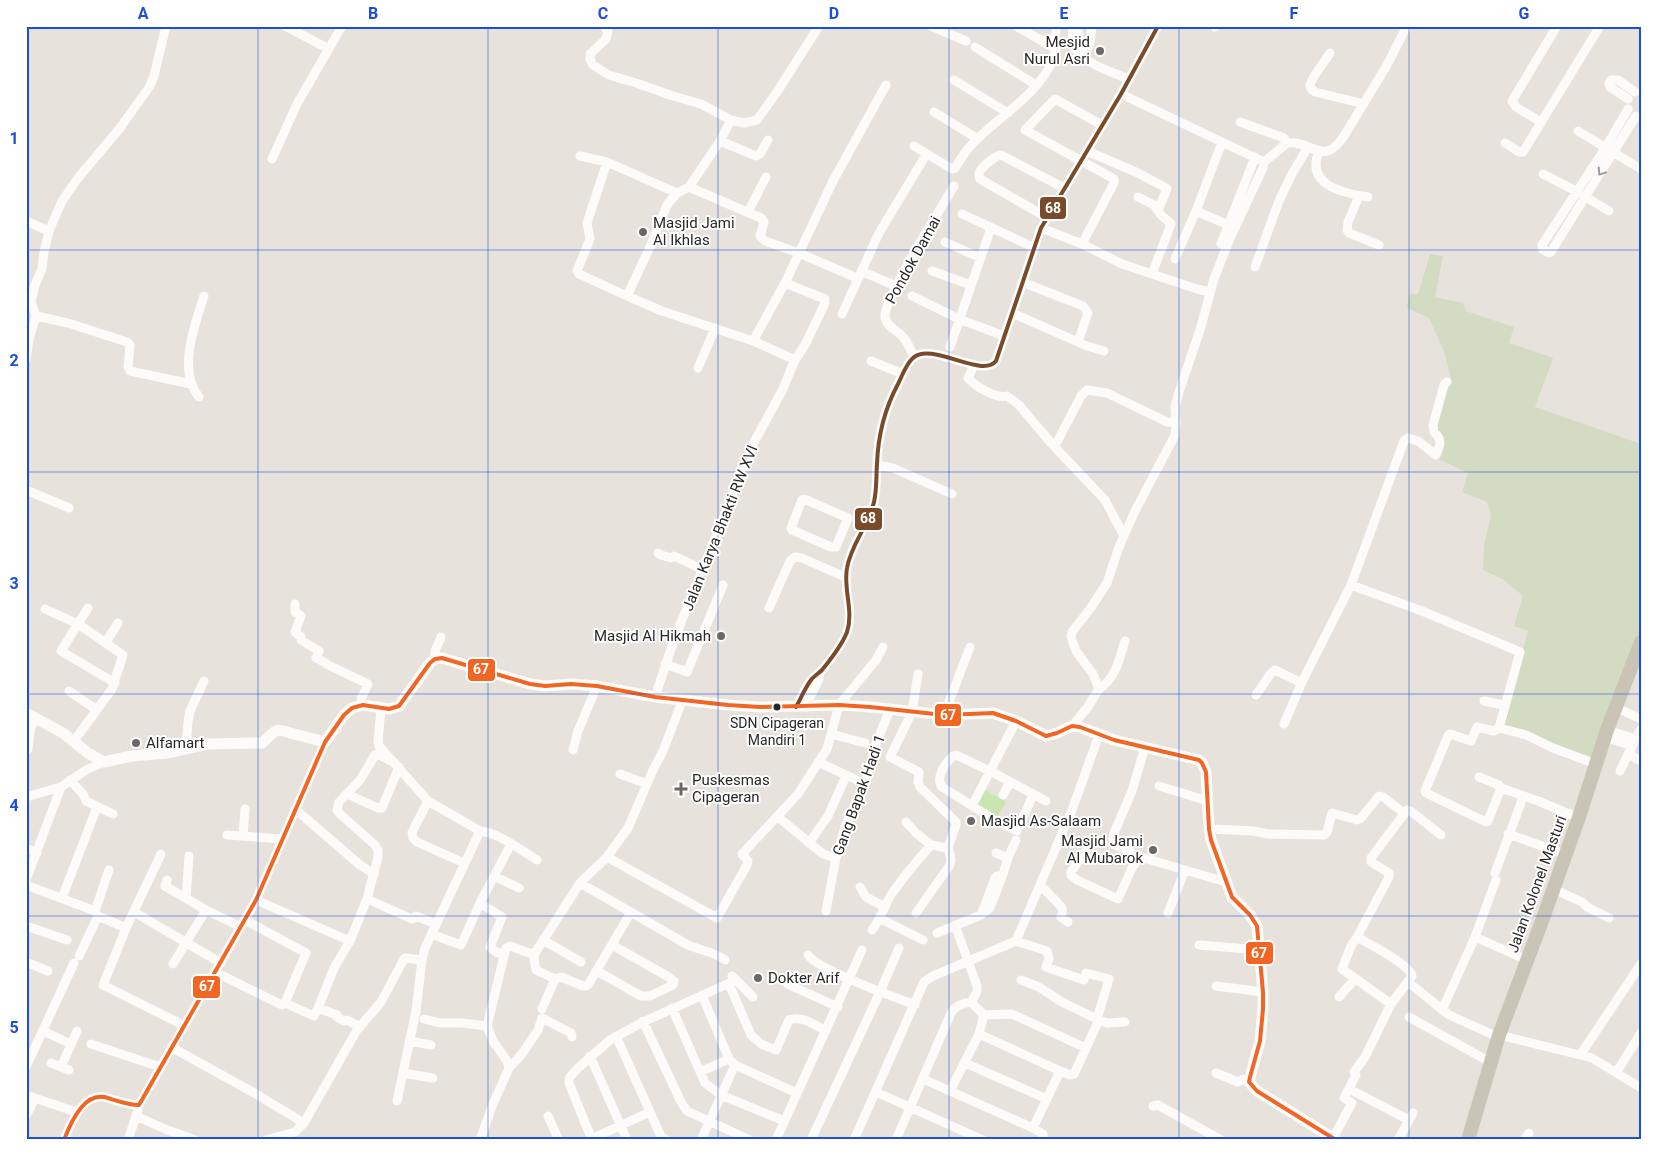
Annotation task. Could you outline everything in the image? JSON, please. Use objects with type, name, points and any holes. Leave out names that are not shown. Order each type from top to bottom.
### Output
[{"type":"main road","name":"Jalan Kolonel Masturi","points":[[1468,1140],[1498,1036],[1579,818],[1615,707],[1641,642]]},
{"type":"street","points":[[26,360],[29,340],[36,316],[31,302],[35,284],[42,269],[49,231],[62,201],[78,178],[120,128],[150,86],[166,26]]},
{"type":"street","points":[[285,26],[330,49]]},
{"type":"street","points":[[272,159],[297,104],[342,26]]},
{"type":"street","points":[[604,26],[608,31],[608,35],[590,54],[590,59],[598,68],[609,75],[701,104],[731,120],[744,123],[756,120],[777,92],[819,26]]},
{"type":"street","points":[[932,26],[966,41]]},
{"type":"street","points":[[1016,26],[1056,49]]},
{"type":"street","points":[[914,146],[952,169],[955,168],[972,144],[1008,113],[1047,72],[1054,59],[1057,26]]},
{"type":"street","points":[[1074,26],[1075,49],[1090,61],[1129,80]]},
{"type":"street","points":[[1082,55],[1090,43],[1092,26]]},
{"type":"street","points":[[800,707],[819,679],[820,672],[847,632],[849,608],[846,577],[849,559],[870,518],[875,500],[879,432],[884,415],[903,374],[914,357],[926,354],[946,356],[985,367],[996,362],[1033,247],[1046,217],[1121,94],[1158,26]]},
{"type":"street","points":[[1240,122],[1284,138],[1287,142],[1320,151],[1332,150],[1337,147],[1364,104],[1407,26]]},
{"type":"street","points":[[1541,122],[1516,107],[1512,101],[1557,26]]},
{"type":"street","points":[[1506,143],[1519,152],[1523,152],[1600,26]]},
{"type":"street","points":[[975,47],[1036,85]]},
{"type":"street","points":[[1330,53],[1312,80],[1310,86],[1312,89],[1315,92],[1364,104]]},
{"type":"street","points":[[954,80],[1008,113]]},
{"type":"street","points":[[753,341],[785,283],[833,181],[886,85]]},
{"type":"street","points":[[1121,94],[1264,162]]},
{"type":"street","points":[[1628,109],[1631,113],[1638,116],[1612,155],[1580,193],[1542,245],[1543,250],[1552,252],[1580,193],[1628,109],[1634,94]]},
{"type":"street","points":[[1083,242],[1114,181],[1112,178],[1025,130],[1055,100],[1102,124]]},
{"type":"street","points":[[934,112],[978,139]]},
{"type":"street","points":[[627,296],[667,205],[677,193],[689,187],[720,141],[731,120]]},
{"type":"street","points":[[1578,131],[1612,155],[1641,169]]},
{"type":"street","points":[[720,141],[756,156],[760,154],[768,140]]},
{"type":"street","points":[[1175,260],[1222,142]]},
{"type":"street","points":[[1215,260],[1263,168],[1264,162],[1287,142]]},
{"type":"street","points":[[1255,267],[1279,202],[1292,174],[1308,147]]},
{"type":"street","points":[[1087,151],[1138,173],[1166,188],[1158,210]]},
{"type":"street","points":[[1320,151],[1316,159],[1316,168],[1322,182],[1334,188],[1363,197],[1347,226],[1347,230],[1349,233],[1379,245]]},
{"type":"street","points":[[842,314],[879,233],[926,155]]},
{"type":"street","points":[[1046,217],[980,179],[980,171],[999,155],[1064,188]]},
{"type":"street","points":[[580,156],[607,162],[677,193]]},
{"type":"street","points":[[1098,689],[1093,674],[1076,651],[1071,637],[1076,626],[1107,583],[1124,536],[1175,435],[1176,408],[1179,392],[1255,157]]},
{"type":"street","points":[[607,162],[588,223],[590,239],[577,271],[579,274],[662,311],[753,341],[791,358],[794,362]]},
{"type":"street","points":[[1542,174],[1580,193],[1609,211]]},
{"type":"street","points":[[748,212],[766,177]]},
{"type":"street","name":"Pondok Damai","points":[[914,357],[903,337],[887,324],[884,316],[896,286],[954,186]]},
{"type":"street","points":[[689,187],[763,219],[760,234],[763,240],[896,286]]},
{"type":"street","points":[[1138,197],[1154,205],[1171,224],[1152,274]]},
{"type":"street","points":[[1196,211],[1232,227]]},
{"type":"street","points":[[962,214],[1033,247]]},
{"type":"street","points":[[26,221],[49,231]]},
{"type":"street","points":[[950,347],[992,228]]},
{"type":"street","points":[[1041,228],[1082,244],[1108,258],[1210,292]]},
{"type":"street","points":[[945,242],[981,258]]},
{"type":"street","points":[[932,270],[971,286]]},
{"type":"street","points":[[1022,282],[1086,308],[1088,313],[1085,327],[1078,342]]},
{"type":"street","name":"Jalan Karya Bhakti RW XVI","points":[[655,697],[665,664],[753,444],[782,391],[794,362],[806,343],[825,301],[785,283]]},
{"type":"street","points":[[199,397],[191,384],[189,354],[194,327],[204,296]]},
{"type":"street","points":[[912,296],[959,320],[1004,336]]},
{"type":"street","points":[[1012,312],[1078,342],[1104,351]]},
{"type":"street","points":[[36,316],[68,323],[127,342],[130,345],[128,369],[191,384]]},
{"type":"street","points":[[698,368],[715,328]]},
{"type":"street","points":[[871,361],[903,374]]},
{"type":"street","points":[[974,365],[968,378],[973,383],[998,396],[1007,396],[1019,405],[1105,500],[1124,536]]},
{"type":"street","points":[[1284,724],[1302,683],[1351,585],[1404,440],[1408,438],[1414,439],[1436,456],[1441,442],[1434,432],[1433,425],[1444,385],[1447,382]]},
{"type":"street","points":[[1055,446],[1081,396],[1087,390],[1107,393],[1167,422],[1176,423]]},
{"type":"street","points":[[877,465],[893,468],[952,494]]},
{"type":"street","points":[[26,490],[69,508]]},
{"type":"street","points":[[806,499],[847,516],[848,520],[841,536],[836,547],[831,547],[792,530],[790,525],[802,500],[806,499]]},
{"type":"street","points":[[841,536],[856,545]]},
{"type":"street","points":[[658,553],[671,558],[674,556],[704,570]]},
{"type":"street","points":[[769,608],[790,561],[796,557],[846,577]]},
{"type":"street","points":[[665,664],[687,672],[723,584]]},
{"type":"street","points":[[1351,585],[1422,611],[1520,652],[1499,728]]},
{"type":"street","points":[[295,604],[295,612],[301,616],[295,632],[301,637],[300,640],[319,651],[316,658],[368,684],[361,700],[363,705]]},
{"type":"street","points":[[88,608],[61,651],[115,682]]},
{"type":"street","points":[[45,609],[78,624],[123,655],[112,689],[74,741]]},
{"type":"street","points":[[106,642],[118,623]]},
{"type":"street","points":[[435,659],[435,651],[441,638]]},
{"type":"street","points":[[128,1140],[139,1105],[256,900],[325,742],[348,711],[357,706],[363,705],[389,709],[399,706],[424,670],[435,659],[442,658],[530,684],[545,686],[571,684],[597,686],[655,697],[728,705],[800,707],[839,705],[944,715],[993,713],[1016,721],[1046,736],[1072,726],[1087,708],[1098,689],[1108,683],[1125,641]]},
{"type":"street","points":[[608,857],[717,918],[747,865],[748,861],[742,854],[798,794],[827,749],[839,705],[876,660],[882,647]]},
{"type":"street","points":[[944,715],[970,647]]},
{"type":"street","points":[[1256,695],[1275,670],[1302,683]]},
{"type":"street","points":[[916,913],[950,865],[951,859],[948,848],[956,828],[956,822],[920,787],[918,782],[919,772],[890,758],[912,712],[918,674]]},
{"type":"street","points":[[186,748],[190,711],[204,681]]},
{"type":"street","points":[[573,750],[578,730],[597,686]]},
{"type":"street","points":[[69,691],[97,710]]},
{"type":"street","points":[[555,980],[536,970],[535,953],[580,883],[608,857],[628,828],[663,751],[683,700]]},
{"type":"street","points":[[1484,701],[1504,705]]},
{"type":"street","points":[[1615,707],[1641,719]]},
{"type":"street","points":[[382,708],[379,746],[428,801],[480,831],[487,832],[511,844],[537,860]]},
{"type":"street","name":"Gang Bapak Hadi 1","points":[[826,911],[831,857],[871,768],[874,749],[890,709]]},
{"type":"street","points":[[30,715],[74,741],[95,758]]},
{"type":"street","points":[[28,749],[30,715]]},
{"type":"street","points":[[972,806],[1016,721]]},
{"type":"street","points":[[1072,726],[1080,727],[1099,735],[1199,760],[1202,763],[1206,772],[1211,840],[1232,897],[1254,919],[1260,950],[1263,992],[1260,1041],[1250,1082]]},
{"type":"street","points":[[1500,788],[1486,822],[1436,799],[1425,791],[1448,736],[1450,734],[1471,741],[1477,727],[1494,731],[1499,728],[1526,735],[1553,748],[1596,764]]},
{"type":"street","points":[[26,797],[61,787],[95,758],[168,753],[224,742],[262,742],[279,730],[325,742]]},
{"type":"street","points":[[1620,771],[1640,730]]},
{"type":"street","points":[[831,734],[865,743]]},
{"type":"street","points":[[1606,734],[1632,747],[1641,761]]},
{"type":"street","points":[[1016,941],[1072,810],[1099,735]]},
{"type":"street","points":[[1145,747],[1132,791],[1114,833],[1115,845],[1141,856],[1226,882]]},
{"type":"street","points":[[215,972],[282,1005],[285,1003],[314,1016],[334,968],[350,941],[367,899],[378,857],[378,850],[375,845],[337,810],[339,802],[360,780],[375,755],[377,754],[397,765]]},
{"type":"street","points":[[1016,835],[939,785],[938,778],[952,756],[959,756],[1046,801]]},
{"type":"street","points":[[818,762],[861,782]]},
{"type":"street","points":[[347,794],[382,808],[397,765]]},
{"type":"street","points":[[620,774],[647,784]]},
{"type":"street","points":[[809,843],[828,816],[846,776]]},
{"type":"street","points":[[1479,777],[1500,785],[1500,788],[1579,818]]},
{"type":"street","points":[[70,780],[86,800],[113,814]]},
{"type":"street","points":[[1003,795],[1010,782]]},
{"type":"street","points":[[1158,786],[1208,801]]},
{"type":"street","points":[[26,880],[61,787]]},
{"type":"street","points":[[936,933],[981,915],[990,908],[1016,835],[1034,795]]},
{"type":"street","points":[[1209,828],[1268,834],[1324,835],[1327,832],[1332,813],[1357,820],[1361,818],[1379,796],[1404,813]]},
{"type":"street","points":[[1442,1010],[1475,937],[1508,834],[1522,800]]},
{"type":"street","points":[[428,801],[412,832],[413,838],[417,842],[464,863]]},
{"type":"street","points":[[62,898],[97,807]]},
{"type":"street","points":[[243,836],[245,809]]},
{"type":"street","points":[[295,809],[360,865],[374,874]]},
{"type":"street","points":[[1391,1004],[1342,969],[1351,946],[1389,877],[1389,873],[1371,862],[1371,858],[1407,810],[1441,835]]},
{"type":"street","points":[[778,817],[809,843],[831,857]]},
{"type":"street","points":[[906,822],[916,833],[931,844],[948,848]]},
{"type":"street","points":[[397,1102],[417,1004],[422,960],[431,934],[480,831]]},
{"type":"street","points":[[1508,834],[1564,856]]},
{"type":"street","points":[[227,835],[282,839]]},
{"type":"street","points":[[431,934],[461,945],[480,903],[511,844]]},
{"type":"street","points":[[872,930],[881,919],[885,907],[900,883],[931,844]]},
{"type":"street","points":[[26,848],[37,852]]},
{"type":"street","points":[[1087,849],[1071,872],[1071,875],[1077,880],[1118,899],[1132,868],[1141,856]]},
{"type":"street","points":[[996,853],[1008,858]]},
{"type":"street","points":[[161,854],[126,928],[103,985],[183,1025]]},
{"type":"street","points":[[186,898],[189,856]]},
{"type":"street","points":[[26,885],[95,911],[109,870]]},
{"type":"street","points":[[1168,914],[1185,870]]},
{"type":"street","points":[[494,876],[519,888]]},
{"type":"street","points":[[168,880],[164,885],[206,910],[243,923],[306,953],[285,1003]]},
{"type":"street","points":[[580,883],[688,945],[719,955],[725,960]]},
{"type":"street","points":[[1040,885],[1061,906],[1063,911],[1061,917],[1068,922]]},
{"type":"street","points":[[860,888],[866,896],[885,907]]},
{"type":"street","points":[[1553,889],[1582,902],[1587,907],[1609,918]]},
{"type":"street","points":[[367,899],[412,919],[416,916],[436,924]]},
{"type":"street","points":[[256,900],[350,941]]},
{"type":"street","points":[[480,903],[502,917],[490,947],[504,955]]},
{"type":"street","points":[[173,964],[206,910]]},
{"type":"street","points":[[134,912],[221,963]]},
{"type":"street","points":[[542,1009],[555,980],[561,977],[586,986],[598,971],[631,912]]},
{"type":"street","points":[[26,1067],[98,916],[126,928]]},
{"type":"street","points":[[881,919],[923,940]]},
{"type":"street","points":[[899,1139],[910,1108],[952,1011],[965,1003],[971,1002],[976,997],[977,986],[955,925]]},
{"type":"street","points":[[26,926],[67,940]]},
{"type":"street","points":[[1216,1073],[1238,1082],[1243,1079],[1250,1082],[1258,1092],[1331,1139],[1352,1103],[1344,1098],[1356,1075],[1354,1072],[1365,1056],[1391,1004],[1412,976],[1410,971],[1400,963],[1357,937]]},
{"type":"street","points":[[1475,937],[1527,960]]},
{"type":"street","points":[[543,940],[581,962]]},
{"type":"street","points":[[854,1140],[924,982],[928,978],[1016,941],[1047,951],[1049,959],[1046,967],[1084,980],[1086,973],[1109,979],[1098,1019],[1074,1074],[1070,1075],[1060,1071],[979,1034]]},
{"type":"street","points":[[1199,944],[1260,950]]},
{"type":"street","points":[[598,971],[641,996],[650,996],[674,984],[673,980],[667,976],[612,945]]},
{"type":"street","points":[[508,1068],[507,1061],[493,1041],[487,1026],[506,948],[510,946],[529,953],[535,953]]},
{"type":"street","points":[[811,1140],[899,948]]},
{"type":"street","points":[[776,1140],[838,1007],[862,950]]},
{"type":"street","points":[[808,954],[818,964],[880,992],[915,1005]]},
{"type":"street","points":[[266,1140],[295,1132],[304,1123],[360,1027],[381,1002],[404,959],[422,960]]},
{"type":"street","points":[[26,962],[48,971]]},
{"type":"street","points":[[1580,1054],[1641,964]]},
{"type":"street","points":[[1339,997],[1355,979]]},
{"type":"street","points":[[732,980],[751,1035],[761,1044],[776,1050],[789,1020],[792,1019],[802,1019],[826,1031]]},
{"type":"street","points":[[650,1112],[592,1139],[568,1083],[569,1078],[590,1056],[616,1036],[732,980]]},
{"type":"street","points":[[732,980],[753,998]]},
{"type":"street","points":[[1021,980],[1039,987],[1060,1001],[1107,1023],[1125,1022]]},
{"type":"street","points":[[1408,982],[1456,1019],[1498,1036],[1592,1058],[1641,1088]]},
{"type":"street","points":[[786,984],[838,1007]]},
{"type":"street","points":[[1216,986],[1263,992]]},
{"type":"street","points":[[702,995],[732,1062],[797,1093]]},
{"type":"street","points":[[971,1002],[984,1015],[1012,1014],[1086,1048]]},
{"type":"street","points":[[318,1008],[360,1027]]},
{"type":"street","points":[[672,1008],[705,1083],[721,1094],[784,1121]]},
{"type":"street","points":[[950,1091],[979,1034],[984,1015]]},
{"type":"street","points":[[1409,1017],[1490,1062]]},
{"type":"street","points":[[480,1140],[508,1068],[522,1054],[538,1030],[542,1018],[571,1034],[572,1037]]},
{"type":"street","points":[[424,1019],[440,1023],[470,1023],[487,1026]]},
{"type":"street","points":[[644,1022],[687,1111],[750,1140]]},
{"type":"street","points":[[44,1031],[71,1044]]},
{"type":"street","points":[[50,1063],[65,1068],[71,1044],[78,1031]]},
{"type":"street","points":[[1616,1073],[1641,1033]]},
{"type":"street","points":[[616,1036],[661,1136],[666,1140]]},
{"type":"street","points":[[409,1041],[431,1045]]},
{"type":"street","points":[[91,1044],[160,1066]]},
{"type":"street","points":[[171,1047],[304,1123]]},
{"type":"street","points":[[590,1056],[627,1140]]},
{"type":"street","points":[[700,1072],[732,1062]]},
{"type":"street","points":[[701,1140],[721,1094],[732,1062]]},
{"type":"street","points":[[965,1063],[1047,1099]]},
{"type":"street","points":[[1033,1128],[1060,1071]]},
{"type":"street","points":[[402,1073],[433,1078]]},
{"type":"street","points":[[923,1079],[1033,1128],[1043,1134],[1043,1139]]},
{"type":"street","points":[[876,1092],[983,1140]]},
{"type":"street","points":[[1355,1092],[1411,1116],[1398,1140]]},
{"type":"street","points":[[26,1116],[31,1096],[76,1112]]},
{"type":"street","points":[[64,1140],[76,1112],[96,1097],[139,1105]]},
{"type":"street","points":[[1153,1106],[1158,1105],[1221,1140]]},
{"type":"street","points":[[136,1116],[195,1140]]},
{"type":"street","points":[[548,1116],[558,1140]]},
{"type":"green space","points":[[1430,254],[1443,256],[1435,297],[1463,303],[1466,311],[1514,327],[1509,343],[1553,358],[1535,407],[1641,444],[1641,631],[1625,669],[1594,760],[1502,726],[1528,631],[1514,626],[1523,596],[1504,580],[1483,570],[1484,545],[1491,515],[1487,502],[1462,492],[1468,473],[1436,458],[1444,438],[1434,430],[1447,384],[1452,383],[1445,354],[1429,318],[1407,308],[1409,294],[1418,294]]},
{"type":"green space","points":[[984,789],[1006,802],[996,819],[975,806]]},
{"type":"transit line","name":"68","points":[[796,707],[813,677],[833,657],[847,632],[849,608],[846,576],[849,559],[872,510],[876,492],[880,433],[889,403],[906,367],[913,358],[921,354],[943,356],[980,366],[989,365],[996,361],[1041,228],[1121,94],[1158,26]]},
{"type":"transit line","name":"67","points":[[64,1140],[78,1111],[96,1097],[139,1105],[256,900],[325,742],[344,715],[352,708],[363,705],[389,709],[399,706],[430,663],[435,659],[442,658],[530,684],[545,686],[571,684],[597,686],[655,697],[728,705],[760,707],[839,705],[944,715],[993,713],[1016,721],[1046,736],[1072,726],[1080,727],[1114,740],[1199,760],[1206,772],[1211,840],[1232,897],[1250,915],[1257,926],[1263,1009],[1260,1041],[1249,1082],[1257,1091],[1336,1140]]},
{"type":"place","name":"Mesjid Nurul Asri","points":[[1100,51]]},
{"type":"place","name":"Masjid Jami Al Ikhlas","points":[[643,232]]},
{"type":"place","name":"Masjid Al Hikmah","points":[[721,636]]},
{"type":"place","name":"SDN Cipageran Mandiri 1","points":[[777,707]]},
{"type":"place","name":"Alfamart","points":[[136,743]]},
{"type":"place","name":"Puskesmas Cipageran","points":[[681,789]]},
{"type":"place","name":"Masjid As-Salaam","points":[[971,821]]},
{"type":"place","name":"Masjid Jami Al Mubarok","points":[[1153,850]]},
{"type":"place","name":"Dokter Arif","points":[[758,978]]}]
